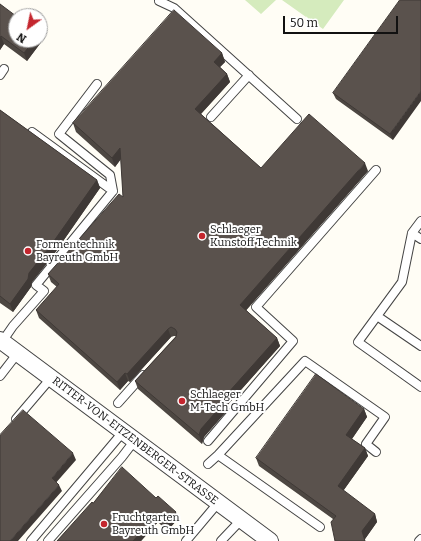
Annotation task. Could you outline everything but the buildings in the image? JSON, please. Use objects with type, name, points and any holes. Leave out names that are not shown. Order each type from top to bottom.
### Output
[{"type":"street","name":"RITTER-VON-EITZENBERGER-STRASSE","points":[[1,341],[270,541]]},
{"type":"lane","points":[[159,1],[174,8],[297,119]]},
{"type":"lane","points":[[211,117],[249,75]]},
{"type":"lane","points":[[1,341],[44,291],[36,285],[113,191],[110,175],[59,134],[97,84]]},
{"type":"lane","points":[[32,132],[113,191]]},
{"type":"lane","points":[[208,441],[292,341],[256,307],[376,170]]},
{"type":"lane","points":[[421,221],[412,233],[402,282],[358,342],[421,387]]},
{"type":"lane","points":[[412,233],[421,239]]},
{"type":"lane","points":[[377,316],[421,346]]},
{"type":"lane","points":[[0,376],[17,354]]},
{"type":"lane","points":[[208,464],[305,361],[385,417],[366,444],[376,452]]},
{"type":"lane","points":[[118,403],[149,369]]},
{"type":"lane","points":[[10,425],[51,378]]},
{"type":"lane","points":[[31,541],[129,436]]},
{"type":"lane","points":[[48,541],[122,457],[129,436]]},
{"type":"lane","points":[[218,455],[320,527]]},
{"type":"lane","points":[[186,541],[218,503]]},
{"type":"lane","points":[[221,541],[241,520]]},
{"type":"green space","points":[[245,0],[276,0],[261,14]]},
{"type":"green space","points":[[282,0],[344,0],[323,29]]},
{"type":"place","name":"Schlaeger Kunstoff Technik","points":[[202,236]]},
{"type":"place","name":"Formentechnik Bayreuth GmbH","points":[[28,251]]},
{"type":"place","name":"Schlaeger M-Tech GmbH","points":[[182,401]]},
{"type":"place","name":"Fruchtgarten Bayreuth GmbH","points":[[104,524]]}]
